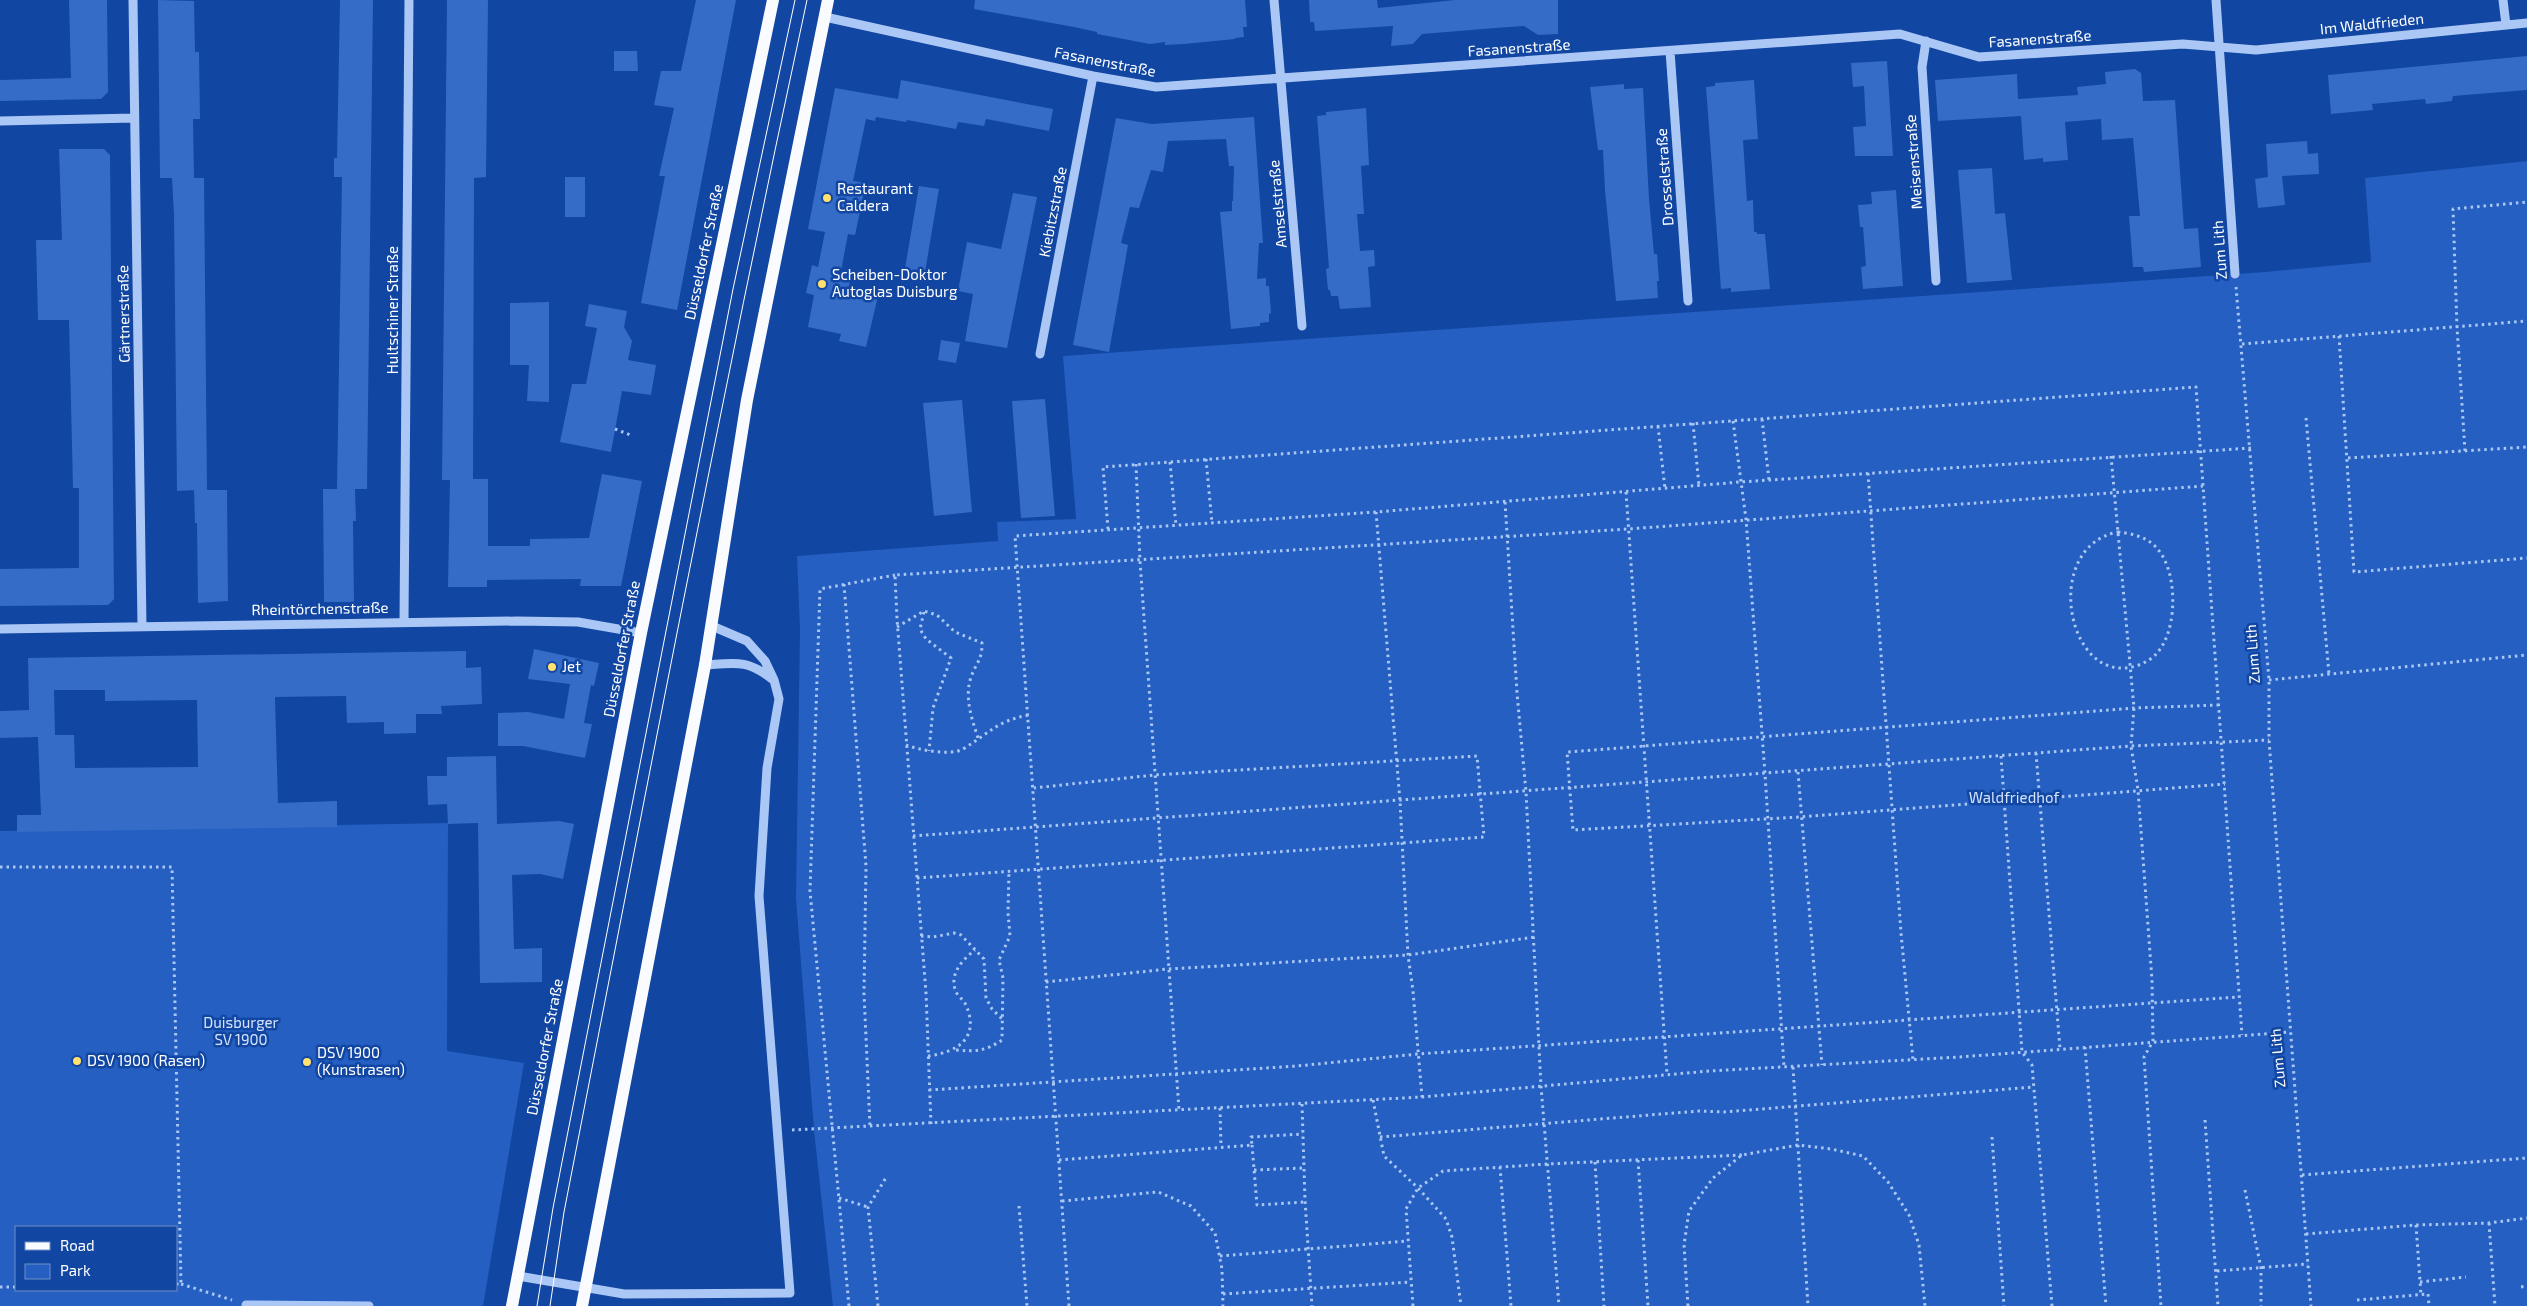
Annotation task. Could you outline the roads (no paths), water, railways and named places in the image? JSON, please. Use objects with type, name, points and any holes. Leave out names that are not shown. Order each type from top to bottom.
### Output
[{"type":"main road","name":"Düsseldorfer Straße","points":[[512,1306],[641,633],[773,0]]},
{"type":"main road","points":[[582,1306],[705,665],[747,400],[828,0]]},
{"type":"street","name":"Gärtnerstraße","points":[[133,0],[142,627]]},
{"type":"street","name":"Hultschiner Straße","points":[[404,621],[409,0]]},
{"type":"street","name":"Amselstraße","points":[[1274,0],[1302,326]]},
{"type":"street","name":"Zum Lith","points":[[2216,0],[2235,274]]},
{"type":"street","points":[[2503,0],[2506,25]]},
{"type":"street","name":"Fasanenstraße","points":[[825,17],[1093,76],[1156,87],[1900,34],[1979,57],[2183,44],[2219,48]]},
{"type":"street","name":"Im Waldfrieden","points":[[2219,48],[2256,50],[2527,23]]},
{"type":"street","name":"Meisenstraße","points":[[1926,41],[1922,67],[1936,281]]},
{"type":"street","name":"Drosselstraße","points":[[1670,51],[1688,301]]},
{"type":"street","name":"Kiebitzstraße","points":[[1040,354],[1093,76]]},
{"type":"street","points":[[0,121],[134,118]]},
{"type":"street","name":"Rheintörchenstraße","points":[[0,629],[404,621],[578,622],[641,633]]},
{"type":"street","points":[[518,1276],[624,1294],[790,1293],[759,896],[767,768],[779,699],[774,680],[765,661],[747,641],[712,626]]},
{"type":"street","points":[[705,665],[744,663],[760,669],[774,680]]},
{"type":"street","points":[[246,1305],[369,1306]]},
{"type":"tram line","points":[[537,1306],[553,1208],[733,289],[795,0]]},
{"type":"tram line","points":[[550,1306],[564,1212],[653,757],[743,302],[807,0]]},
{"type":"place","name":"Restaurant Caldera","points":[[827,198]]},
{"type":"place","name":"Scheiben-Doktor Autoglas Duisburg","points":[[822,284]]},
{"type":"place","name":"Jet","points":[[552,667]]},
{"type":"place","name":"DSV 1900 (Rasen)","points":[[77,1061]]},
{"type":"place","name":"DSV 1900 (Kunstrasen)","points":[[307,1062]]},
{"type":"park label","name":"Waldfriedhof","points":[[2014,798]]},
{"type":"park label","name":"Duisburger SV 1900","points":[[241,1032]]}]
